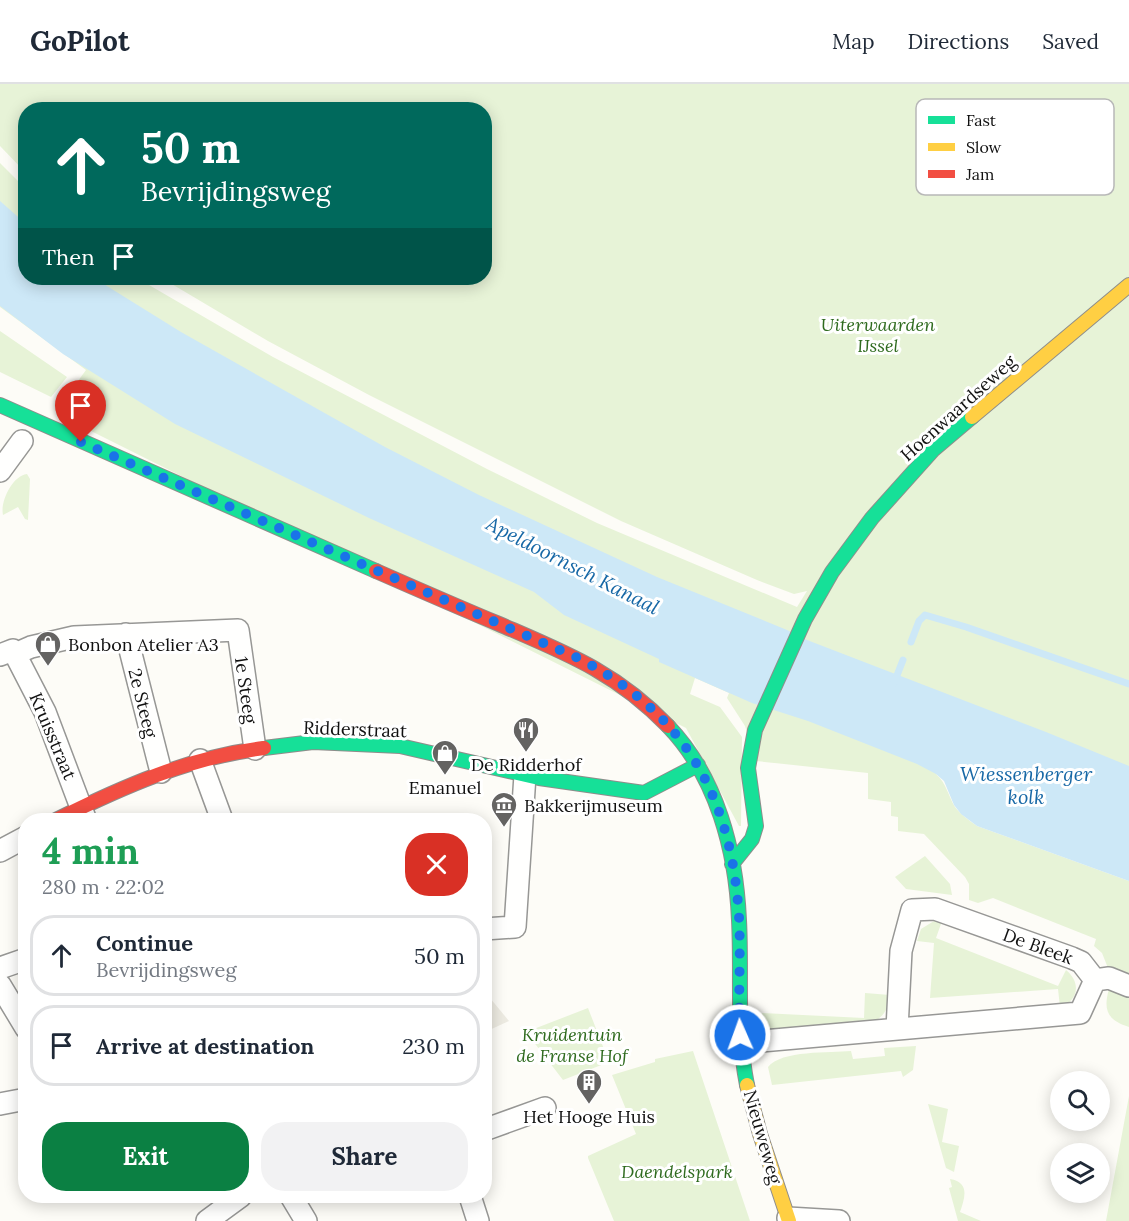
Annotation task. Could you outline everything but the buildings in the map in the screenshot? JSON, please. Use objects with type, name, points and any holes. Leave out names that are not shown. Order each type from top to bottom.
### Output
[{"type":"street","name":"Hoenwaardseweg","points":[[733,870],[752,839],[756,826],[748,768],[750,748],[760,719],[808,613],[832,572],[872,518],[933,450],[1129,285]]},
{"type":"street","name":"Nieuweweg","points":[[0,405],[278,529],[588,663],[624,685],[649,705],[675,732],[698,765],[718,807],[733,870],[739,918],[740,1043],[743,1066],[788,1220],[839,1221]]},
{"type":"street","points":[[0,471],[22,441]]},
{"type":"street","name":"1e Steeg","points":[[126,634],[238,630],[255,749]]},
{"type":"street","points":[[9,653],[74,637],[126,634]]},
{"type":"street","name":"2e Steeg","points":[[126,634],[161,771]]},
{"type":"street","name":"Kruisstraat","points":[[9,653],[45,712],[84,813]]},
{"type":"street","name":"Ridderstraat","points":[[86,813],[161,771],[200,760],[255,749],[313,742],[400,746],[525,775],[644,793],[698,765]]},
{"type":"street","points":[[200,760],[219,813]]},
{"type":"street","points":[[492,928],[516,927],[525,775]]},
{"type":"street","points":[[0,851],[18,841]]},
{"type":"street","name":"De Bleek","points":[[897,1029],[901,951],[912,910],[935,909],[1072,958],[1081,962],[1095,980]]},
{"type":"street","points":[[0,968],[18,961]]},
{"type":"street","points":[[740,1043],[1080,1012],[1095,980],[1109,978],[1129,986]]},
{"type":"street","points":[[0,985],[18,1015]]},
{"type":"street","points":[[0,1104],[18,1101]]},
{"type":"street","points":[[492,1127],[545,1108]]},
{"type":"street","points":[[207,1221],[231,1203]]},
{"type":"street","points":[[295,1203],[306,1221]]},
{"type":"street","points":[[472,1203],[478,1221]]},
{"type":"green space","name":"Uiterwaarden IJssel","points":[[0,84],[1129,84],[1129,857],[936,774],[945,786],[955,807],[977,826],[1129,881],[1129,977],[1108,968],[1102,953],[1094,946],[1096,939],[993,898],[978,903],[969,900],[969,884],[965,877],[924,834],[898,831],[898,817],[891,816],[891,802],[868,799],[868,773],[756,761],[745,726],[727,698],[729,693],[695,678],[690,694],[720,707],[742,737],[741,826],[739,826],[686,728],[83,427],[85,422],[59,411],[64,405],[62,403],[86,370],[0,307],[0,163],[18,181],[18,285],[149,285],[273,357],[487,469],[597,523],[797,607],[807,591],[794,594],[621,521],[369,395],[268,341],[173,285],[492,285],[492,102],[18,102],[18,165],[0,146]]},
{"type":"green space","points":[[0,331],[67,377],[51,397],[0,372]]},
{"type":"green space","points":[[27,474],[30,479],[28,520],[18,507],[3,515],[3,503],[8,490],[16,479]]},
{"type":"green space","points":[[925,856],[950,884],[952,895],[906,889],[895,877]]},
{"type":"green space","points":[[934,921],[942,921],[936,938],[1058,986],[1066,970],[1076,985],[1074,996],[1060,1007],[1058,989],[930,998],[934,943],[917,941],[921,929]]},
{"type":"green space","points":[[1109,989],[1129,993],[1129,1027],[1116,1021],[1108,1013],[1106,1003]]},
{"type":"green space","points":[[865,993],[890,995],[886,1010],[874,1022],[774,1031],[763,1025],[762,1013],[864,1018]]},
{"type":"green space","name":"Kruidentuin de Franse Hof","points":[[588,1008],[609,1062],[563,1080],[526,1032]]},
{"type":"green space","points":[[916,1046],[913,1070],[903,1077],[901,1071],[772,1085],[768,1067],[774,1062],[794,1055],[851,1051],[853,1059],[885,1056],[884,1048]]},
{"type":"green space","name":"Daendelspark","points":[[693,1051],[750,1221],[614,1221],[588,1158],[636,1134],[612,1075],[655,1062],[655,1059]]},
{"type":"green space","points":[[1129,1096],[1129,1221],[1106,1221]]},
{"type":"green space","points":[[928,1104],[948,1109],[942,1142],[959,1146],[954,1172],[946,1168]]},
{"type":"green space","points":[[950,1179],[961,1183],[963,1187],[964,1196],[960,1212],[981,1221],[958,1221],[949,1188],[952,1187]]},
{"type":"shaded area","points":[[492,1000],[509,1021],[492,1029]]},
{"type":"water","points":[[0,201],[18,217],[18,285],[105,285],[181,332],[385,447],[479,495],[657,577],[807,640],[1129,766],[1129,881],[977,826],[961,814],[954,805],[944,781],[917,764],[808,721],[752,703],[659,662],[659,659],[564,615],[534,592],[369,518],[175,424],[63,354],[0,306]]},
{"type":"waterway","points":[[911,642],[919,621],[925,615],[1129,684]]},
{"type":"waterway","points":[[894,683],[903,660]]},
{"type":"traffic: fast","points":[[0,405],[376,571]]},
{"type":"traffic: fast","points":[[732,864],[752,839],[756,826],[748,768],[755,730],[805,619],[832,572],[872,518],[933,450],[972,417]]},
{"type":"traffic: fast","points":[[668,726],[685,746],[711,792],[721,816],[734,868],[740,941],[740,1023],[747,1085]]},
{"type":"traffic: fast","points":[[264,748],[313,742],[400,746],[539,778],[644,793],[698,765]]},
{"type":"traffic: slow","points":[[972,417],[1129,285]]},
{"type":"traffic: slow","points":[[747,1085],[760,1134],[789,1221]]},
{"type":"traffic: jam","points":[[376,571],[589,666],[629,691],[668,726]]},
{"type":"traffic: jam","points":[[71,813],[131,785],[183,766],[210,758],[264,748]]},
{"type":"place","name":"Bonbon Atelier A3","points":[[48,667]]},
{"type":"place","name":"De Ridderhof","points":[[526,753]]},
{"type":"place","name":"Emanuel","points":[[445,776]]},
{"type":"place","name":"Bakkerijmuseum","points":[[504,828]]},
{"type":"place","name":"Het Hooge Huis","points":[[589,1105]]},
{"type":"route","points":[[81,442],[578,658],[645,701],[675,732],[690,752],[718,807],[727,838],[739,918],[740,1035]]},
{"type":"water label","name":"Apeldoornsch Kanaal","points":[[573,565]]},
{"type":"water label","name":"Wiessenberger kolk","points":[[1026,784]]}]
